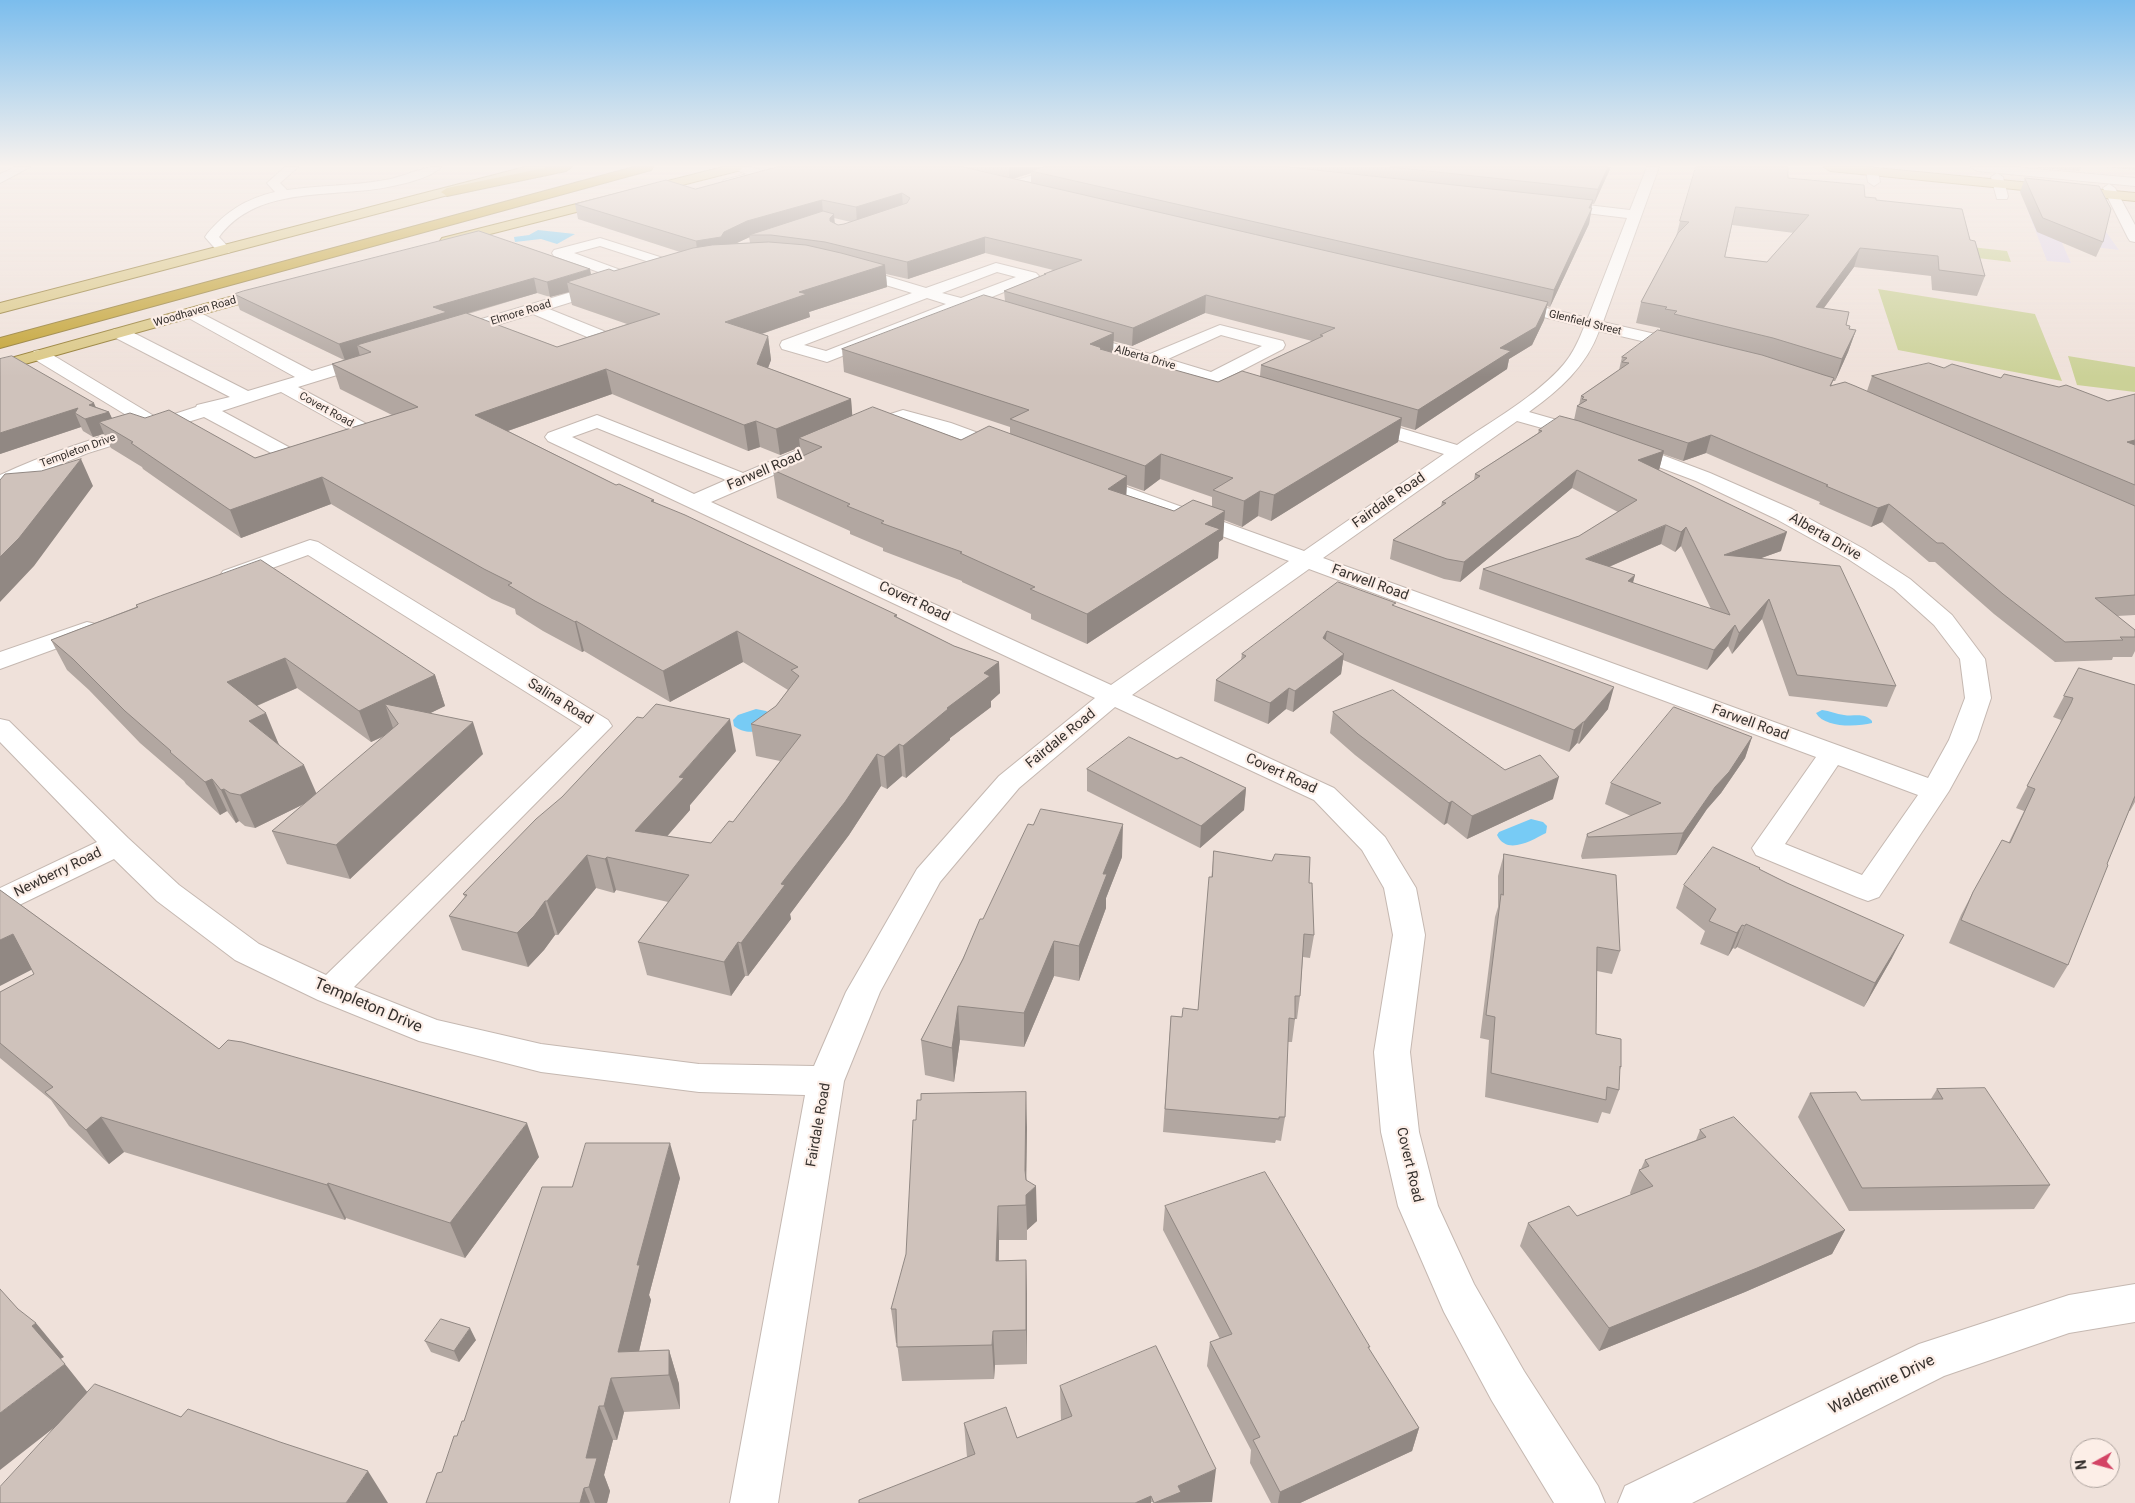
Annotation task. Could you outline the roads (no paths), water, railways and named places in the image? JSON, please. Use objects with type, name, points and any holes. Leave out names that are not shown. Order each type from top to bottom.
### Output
[{"type":"highway","points":[[0,330],[348,237]]},
{"type":"highway","name":"Woodhaven Road","points":[[0,344],[391,237]]},
{"type":"main road","points":[[0,308],[274,237]]},
{"type":"main road","points":[[432,246],[466,237]]},
{"type":"main road","name":"Woodhaven Road","points":[[0,366],[283,287]]},
{"type":"street","points":[[212,237],[224,250]]},
{"type":"street","name":"Fairdale Road","points":[[754,1503],[826,1081],[864,992],[928,876],[1009,782],[1114,695],[1544,392],[1571,367],[1588,341],[1627,237]]},
{"type":"street","name":"Elmore Road","points":[[441,337],[632,279],[683,266],[600,242],[559,253],[632,279]]},
{"type":"street","points":[[839,267],[1009,318]]},
{"type":"street","points":[[996,267],[1031,276],[827,357],[788,345],[926,293],[996,267]]},
{"type":"street","name":"Glenfield Street","points":[[1496,301],[1700,350]]},
{"type":"street","points":[[534,309],[605,338],[579,347]]},
{"type":"street","points":[[191,313],[311,378]]},
{"type":"street","points":[[488,323],[514,332]]},
{"type":"street","points":[[1151,360],[1220,330],[1277,345],[1213,378]]},
{"type":"street","points":[[120,333],[245,397],[385,354]]},
{"type":"street","name":"Alberta Drive","points":[[1066,335],[1270,395]]},
{"type":"street","points":[[40,355],[156,424]]},
{"type":"street","name":"Covert Road","points":[[204,409],[295,458],[369,433],[283,386]]},
{"type":"street","name":"Templeton Drive","points":[[0,483],[81,448],[245,397]]},
{"type":"street","name":"Alberta Drive","points":[[1514,414],[1605,441],[1702,477],[1784,514],[1856,554],[1902,584],[1943,620],[1972,660],[1978,698],[1963,740],[1935,791]]},
{"type":"street","name":"Farwell Road","points":[[696,501],[866,428],[903,416],[944,427],[1028,457]]},
{"type":"street","points":[[1345,418],[1458,452]]},
{"type":"street","name":"Covert Road","points":[[743,480],[598,420],[555,437],[1324,794],[1374,844],[1400,888],[1409,935],[1392,1052],[1400,1132],[1418,1206],[1459,1298],[1508,1386],[1581,1503]]},
{"type":"street","name":"Farwell Road","points":[[1074,474],[1935,791]]},
{"type":"street","name":"Salina Road","points":[[210,584],[310,547],[599,726],[330,991]]},
{"type":"street","points":[[0,661],[109,621]]},
{"type":"street","name":"Templeton Drive","points":[[0,727],[117,845],[168,893],[247,952],[330,991],[431,1032],[541,1058],[699,1078],[826,1081]]},
{"type":"street","points":[[1833,754],[1767,848],[1868,890],[1935,791]]},
{"type":"street","name":"Newberry Road","points":[[0,901],[117,845]]},
{"type":"street","name":"Waldemire Drive","points":[[1642,1503],[1934,1359],[2069,1314],[2135,1303]]},
{"type":"water","points":[[514,237],[569,237],[557,244],[541,239],[515,242]]},
{"type":"water","points":[[756,709],[766,711],[772,715],[761,731],[744,731],[734,726],[733,720],[738,715]]},
{"type":"water","points":[[1822,710],[1844,715],[1859,715],[1869,718],[1872,723],[1850,726],[1833,724],[1820,718],[1816,713]]},
{"type":"water","points":[[1531,819],[1543,822],[1547,826],[1546,833],[1527,842],[1513,845],[1507,845],[1497,835],[1499,832]]}]
